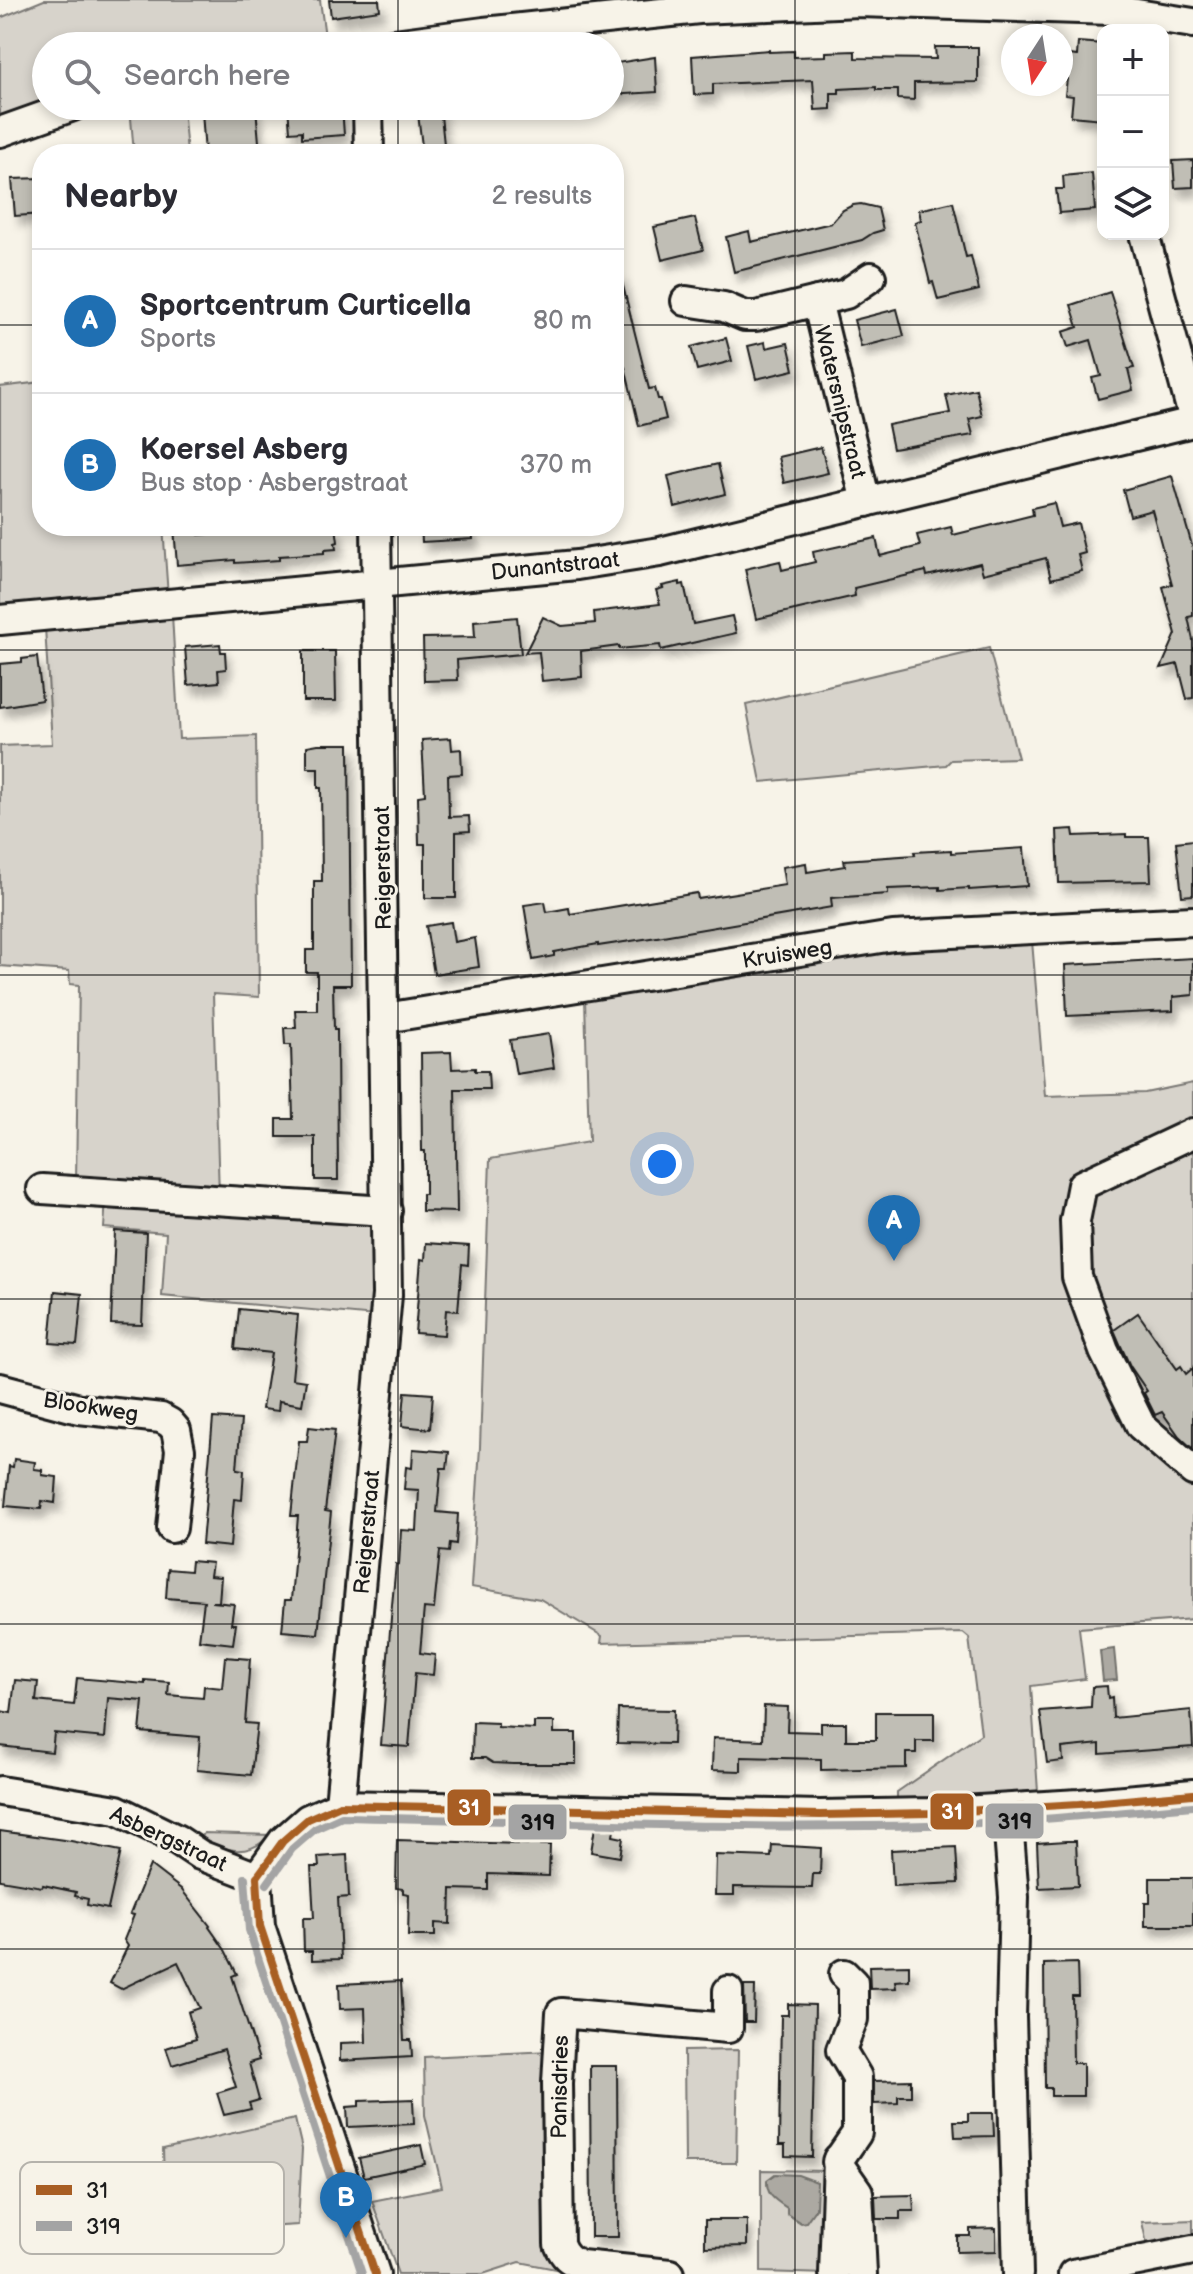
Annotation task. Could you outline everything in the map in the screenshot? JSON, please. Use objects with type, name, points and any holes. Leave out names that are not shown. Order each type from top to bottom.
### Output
[{"type":"street","points":[[484,32],[699,5],[859,2],[1112,5],[1142,22],[1193,23]]},
{"type":"street","points":[[0,132],[34,120]]},
{"type":"street","points":[[368,120],[369,144]]},
{"type":"street","points":[[1146,240],[1193,416]]},
{"type":"street","name":"Watersnipstraat","points":[[686,301],[756,316],[846,294],[871,277]]},
{"type":"street","name":"Watersnipstraat","points":[[817,301],[866,502]]},
{"type":"street","name":"Dunantstraat","points":[[0,620],[577,565],[660,552],[1193,422]]},
{"type":"street","name":"Reigerstraat","points":[[340,1805],[387,1295],[376,536]]},
{"type":"street","name":"Kruisweg","points":[[385,1018],[893,936],[1193,921]]},
{"type":"street","points":[[1193,1133],[1082,1185],[1075,1221],[1077,1277],[1104,1351],[1141,1426],[1193,1471]]},
{"type":"street","points":[[42,1189],[387,1211]]},
{"type":"street","name":"Blookweg","points":[[0,1388],[79,1409],[152,1416],[170,1423],[176,1430],[180,1450],[172,1528]]},
{"type":"street","name":"Asbergstraat","points":[[0,1791],[117,1810],[154,1827],[200,1855],[257,1877]]},
{"type":"street","points":[[375,2274],[260,1926],[257,1877],[283,1841],[308,1819],[340,1805],[820,1815],[1007,1809],[1193,1794]]},
{"type":"street","points":[[1007,1809],[1014,1897],[1011,2017],[1018,2274]]},
{"type":"street","points":[[834,2274],[844,1974]]},
{"type":"street","name":"Panisdries","points":[[670,2274],[581,2265],[569,2260],[559,2244],[557,2083],[561,2013],[728,2028],[728,1991]]},
{"type":"street","points":[[837,2162],[858,2192],[862,2274]]},
{"type":"street","points":[[1073,2274],[1193,2250]]},
{"type":"shaded area","points":[[44,0],[320,0],[324,32],[32,32],[32,111],[0,121],[0,18]]},
{"type":"shaded area","points":[[131,120],[184,120],[186,144],[133,144]]},
{"type":"shaded area","points":[[32,383],[32,536],[164,536],[168,596],[0,613],[0,387]]},
{"type":"shaded area","points":[[172,614],[179,739],[256,736],[259,997],[213,994],[219,1196],[376,1205],[375,1316],[162,1296],[166,1233],[104,1228],[107,1184],[76,1181],[79,985],[70,984],[69,971],[0,966],[0,746],[52,744],[45,627]]},
{"type":"shaded area","points":[[989,648],[1018,758],[951,760],[946,765],[761,782],[746,705]]},
{"type":"shaded area","points":[[1032,941],[1045,1096],[1145,1093],[1193,1083],[1193,1619],[1079,1628],[1085,1679],[1031,1686],[1038,1792],[897,1799],[897,1792],[981,1734],[969,1638],[963,1633],[601,1643],[602,1636],[540,1599],[471,1587],[480,1447],[490,1159],[589,1142],[585,999],[907,949]]},
{"type":"shaded area","points":[[1114,1649],[1117,1680],[1103,1681],[1100,1651]]},
{"type":"shaded area","points":[[204,1833],[271,1835],[254,1847],[237,1850],[220,1847],[202,1837]]},
{"type":"shaded area","points":[[738,2050],[736,2163],[685,2163],[684,2051]]},
{"type":"shaded area","points":[[551,2051],[576,2273],[520,2262],[483,2274],[398,2274],[372,2201],[442,2187],[425,2115],[424,2057]]},
{"type":"shaded area","points":[[295,2119],[302,2149],[298,2225],[284,2226],[284,2162],[163,2162],[163,2149]]},
{"type":"shaded area","points":[[761,2170],[833,2171],[829,2274],[761,2272]]},
{"type":"shaded area","points":[[775,2174],[798,2175],[817,2182],[816,2208],[806,2222],[801,2223],[787,2214],[787,2208],[770,2193],[767,2180]]},
{"type":"shaded area","points":[[1193,2220],[1193,2241],[1148,2249],[1142,2222]]},
{"type":"building","points":[[329,0],[379,0],[380,10],[331,17]]},
{"type":"building","points":[[1078,42],[1097,44],[1097,118],[1071,116],[1073,55],[1077,56]]},
{"type":"building","points":[[935,47],[978,47],[978,82],[914,83],[914,100],[898,99],[898,90],[876,90],[876,87],[839,89],[839,93],[831,93],[831,109],[815,110],[813,80],[713,84],[713,94],[694,95],[692,56],[769,50],[794,51],[794,57],[855,51],[855,58],[936,59]]},
{"type":"building","points":[[655,57],[657,92],[624,94],[624,62]]},
{"type":"building","points":[[203,120],[257,120],[259,144],[204,144]]},
{"type":"building","points":[[289,120],[343,120],[344,135],[302,138],[302,131],[290,132]]},
{"type":"building","points":[[419,120],[441,120],[444,144],[422,144]]},
{"type":"building","points":[[1193,160],[1193,187],[1175,188],[1173,161]]},
{"type":"building","points":[[1092,173],[1095,210],[1059,213],[1056,189],[1064,189],[1063,176]]},
{"type":"building","points":[[32,178],[32,215],[15,216],[12,179]]},
{"type":"building","points":[[953,202],[966,257],[971,256],[979,290],[938,300],[933,282],[930,283],[915,222],[921,220],[919,210]]},
{"type":"building","points":[[861,204],[878,208],[883,230],[862,240],[734,272],[726,237],[749,231],[751,242],[831,223],[843,210]]},
{"type":"building","points":[[695,218],[703,250],[662,260],[654,227]]},
{"type":"building","points":[[624,290],[649,389],[655,388],[666,419],[639,426],[625,367]]},
{"type":"building","points":[[1110,292],[1134,368],[1128,369],[1133,390],[1098,399],[1092,378],[1101,376],[1091,340],[1068,347],[1063,332],[1078,327],[1071,305]]},
{"type":"building","points":[[897,309],[904,336],[861,347],[854,320]]},
{"type":"building","points":[[726,338],[732,361],[697,370],[691,347]]},
{"type":"building","points":[[765,342],[766,348],[788,343],[794,370],[756,379],[748,346]]},
{"type":"building","points":[[976,389],[982,416],[969,419],[973,435],[893,449],[888,425],[950,413],[946,395]]},
{"type":"building","points":[[821,447],[828,473],[784,483],[778,457]]},
{"type":"building","points":[[718,464],[725,494],[675,507],[668,476]]},
{"type":"building","points":[[1172,476],[1193,549],[1193,616],[1188,617],[1193,640],[1193,698],[1187,699],[1178,664],[1161,668],[1176,634],[1163,587],[1172,584],[1152,510],[1130,516],[1123,490]]},
{"type":"building","points":[[1054,503],[1060,527],[1078,523],[1085,553],[1078,555],[1082,571],[1051,579],[1046,558],[983,574],[980,563],[927,576],[926,571],[854,588],[855,596],[756,619],[745,569],[780,561],[782,570],[815,562],[813,552],[876,538],[880,556],[920,546],[917,535],[951,527],[953,535],[1033,515],[1032,508]]},
{"type":"building","points":[[175,536],[337,536],[336,549],[324,550],[324,553],[279,556],[279,560],[177,565]]},
{"type":"building","points":[[422,536],[473,536],[473,539],[422,542]]},
{"type":"building","points":[[680,582],[680,585],[684,584],[693,624],[732,616],[736,633],[661,650],[660,645],[581,651],[582,677],[542,681],[539,652],[525,653],[543,617],[562,626],[595,623],[594,612],[660,604],[656,590]]},
{"type":"building","points":[[517,617],[521,654],[457,660],[458,680],[424,681],[423,638],[475,637],[474,621]]},
{"type":"building","points":[[220,644],[221,652],[225,652],[226,669],[218,670],[219,682],[188,685],[185,647]]},
{"type":"building","points":[[303,651],[335,651],[336,701],[303,701]]},
{"type":"building","points":[[37,657],[42,700],[0,707],[0,664]]},
{"type":"building","points":[[451,738],[452,750],[461,749],[462,774],[448,775],[449,817],[469,816],[470,831],[456,832],[456,898],[425,898],[425,844],[419,844],[418,796],[425,795],[422,740]]},
{"type":"building","points":[[349,744],[351,985],[333,985],[334,1030],[337,1030],[338,1180],[315,1180],[315,1137],[277,1137],[277,1119],[293,1119],[291,1045],[285,1045],[284,1028],[296,1028],[295,1010],[317,1010],[317,972],[306,972],[306,950],[314,950],[314,881],[322,881],[321,788],[318,788],[318,768],[307,768],[307,746]]},
{"type":"building","points":[[1073,829],[1074,836],[1126,834],[1126,837],[1149,837],[1151,881],[1059,883],[1057,830]]},
{"type":"building","points":[[1193,840],[1193,895],[1182,896],[1176,842]]},
{"type":"building","points":[[1024,848],[1027,886],[969,890],[940,890],[940,887],[888,889],[888,894],[831,898],[832,907],[598,944],[554,952],[554,956],[533,960],[524,905],[545,902],[547,912],[569,908],[570,914],[697,893],[698,899],[785,885],[782,867],[806,863],[807,872],[845,866],[844,860],[915,855],[914,852]]},
{"type":"building","points":[[451,922],[454,942],[475,938],[479,967],[434,974],[426,926]]},
{"type":"building","points":[[1193,958],[1193,995],[1173,997],[1173,1011],[1067,1016],[1065,965]]},
{"type":"building","points":[[549,1034],[554,1068],[516,1074],[510,1040]]},
{"type":"building","points":[[451,1052],[452,1069],[488,1071],[489,1089],[455,1089],[457,1212],[422,1211],[425,1151],[422,1151],[421,1053]]},
{"type":"building","points":[[115,1231],[146,1233],[142,1325],[111,1324]]},
{"type":"building","points":[[426,1243],[469,1246],[468,1265],[462,1264],[458,1311],[446,1310],[444,1335],[415,1333],[421,1259],[425,1260]]},
{"type":"building","points":[[55,1291],[82,1294],[77,1345],[50,1343]]},
{"type":"building","points":[[239,1309],[298,1315],[292,1379],[306,1381],[302,1405],[279,1401],[278,1411],[262,1409],[271,1353],[235,1349]]},
{"type":"building","points":[[1138,1313],[1177,1369],[1181,1366],[1186,1374],[1193,1368],[1193,1449],[1162,1412],[1155,1415],[1144,1393],[1147,1391],[1130,1366],[1114,1330]]},
{"type":"building","points":[[405,1392],[433,1394],[430,1429],[402,1426]]},
{"type":"building","points":[[213,1418],[241,1420],[237,1469],[244,1470],[242,1500],[234,1499],[230,1547],[202,1544]]},
{"type":"building","points":[[309,1427],[335,1430],[325,1511],[331,1512],[318,1634],[282,1631],[285,1600],[291,1600],[298,1516],[291,1516],[299,1441],[307,1441]]},
{"type":"building","points":[[413,1449],[449,1452],[447,1468],[441,1468],[437,1512],[458,1514],[456,1544],[450,1543],[449,1552],[440,1551],[434,1609],[424,1608],[420,1653],[435,1655],[433,1675],[415,1673],[409,1747],[381,1745],[401,1530],[417,1531],[419,1490],[404,1489],[406,1467],[412,1468]]},
{"type":"building","points":[[14,1459],[35,1462],[34,1469],[42,1470],[42,1475],[57,1477],[55,1503],[42,1501],[41,1509],[5,1506],[9,1466],[13,1467]]},
{"type":"building","points":[[191,1561],[212,1563],[210,1576],[221,1577],[219,1602],[212,1602],[234,1604],[231,1624],[236,1624],[233,1644],[199,1640],[204,1601],[166,1598],[168,1569],[190,1571]]},
{"type":"building","points":[[225,1657],[250,1659],[245,1723],[257,1724],[251,1775],[197,1770],[200,1737],[140,1732],[143,1701],[108,1698],[105,1738],[54,1733],[52,1752],[0,1746],[0,1711],[11,1713],[15,1680],[38,1682],[36,1701],[74,1705],[77,1678],[145,1684],[145,1680],[169,1682],[168,1695],[203,1698],[204,1686],[222,1688]]},
{"type":"building","points":[[1107,1686],[1108,1698],[1112,1697],[1113,1718],[1191,1710],[1193,1747],[1100,1754],[1100,1744],[1062,1748],[1063,1761],[1047,1763],[1040,1711],[1091,1707],[1092,1687]]},
{"type":"building","points":[[764,1706],[788,1707],[787,1731],[821,1732],[821,1723],[846,1723],[846,1740],[876,1740],[876,1712],[934,1712],[934,1741],[916,1741],[916,1753],[906,1753],[906,1768],[821,1770],[821,1759],[741,1757],[741,1771],[712,1770],[713,1738],[763,1740]]},
{"type":"building","points":[[618,1709],[674,1710],[673,1744],[617,1743]]},
{"type":"building","points":[[473,1722],[534,1729],[534,1722],[554,1722],[554,1733],[576,1733],[576,1764],[493,1763],[485,1758],[472,1758]]},
{"type":"building","points":[[595,1827],[614,1830],[613,1836],[623,1838],[620,1857],[591,1852]]},
{"type":"building","points":[[0,1831],[121,1851],[108,1909],[87,1905],[88,1899],[75,1896],[76,1892],[0,1880]]},
{"type":"building","points":[[397,1840],[550,1845],[549,1876],[488,1874],[488,1890],[451,1889],[450,1924],[435,1923],[435,1936],[408,1936],[409,1894],[396,1888]]},
{"type":"building","points":[[1076,1841],[1078,1886],[1039,1888],[1037,1843]]},
{"type":"building","points":[[772,1845],[821,1848],[820,1874],[813,1874],[812,1888],[734,1887],[734,1895],[715,1895],[716,1855],[771,1857]]},
{"type":"building","points":[[956,1847],[958,1883],[893,1886],[891,1850]]},
{"type":"building","points":[[347,1855],[349,1897],[338,1898],[341,1959],[312,1960],[312,1951],[304,1951],[303,1918],[314,1918],[311,1867],[319,1867],[318,1857]]},
{"type":"building","points":[[150,1865],[181,1889],[210,1926],[237,1974],[232,1976],[259,2060],[249,2063],[259,2100],[249,2103],[251,2109],[224,2115],[217,2093],[236,2087],[224,2049],[172,2065],[166,2048],[196,2039],[188,2012],[200,2008],[178,1962],[121,1989],[110,1983],[128,1946],[124,1940],[134,1915],[130,1914]]},
{"type":"building","points":[[1150,1878],[1193,1878],[1193,1926],[1145,1926],[1145,1903],[1150,1903]]},
{"type":"building","points":[[1077,1963],[1078,1996],[1072,1996],[1073,2063],[1083,2063],[1083,2096],[1051,2096],[1051,2088],[1045,2088],[1044,1964]]},
{"type":"building","points":[[909,1965],[909,1980],[895,1981],[896,1988],[870,1989],[869,1966]]},
{"type":"building","points":[[401,1981],[404,2040],[411,2040],[412,2057],[340,2061],[340,2043],[366,2042],[365,2008],[340,2009],[339,1984]]},
{"type":"building","points":[[744,1986],[755,1986],[754,2022],[745,2022]]},
{"type":"building","points":[[788,2004],[815,2005],[812,2157],[785,2156],[785,2145],[779,2145],[781,2015],[788,2015]]},
{"type":"building","points":[[590,2066],[617,2066],[618,2237],[591,2237]]},
{"type":"building","points":[[911,2080],[911,2096],[898,2096],[898,2103],[874,2104],[874,2081]]},
{"type":"building","points":[[413,2099],[414,2124],[348,2127],[347,2107],[359,2106],[359,2101]]},
{"type":"building","points":[[968,2113],[993,2113],[994,2136],[955,2137],[954,2121],[968,2121]]},
{"type":"building","points":[[421,2145],[425,2164],[364,2177],[359,2158]]},
{"type":"building","points":[[913,2195],[914,2211],[900,2211],[900,2219],[876,2219],[875,2196]]},
{"type":"building","points":[[705,2220],[747,2220],[747,2246],[705,2247]]},
{"type":"building","points":[[996,2228],[996,2251],[957,2252],[957,2236],[970,2236],[970,2229]]},
{"type":"transit line","name":"31","points":[[257,1877],[283,1841],[308,1819],[340,1805],[820,1815],[930,1813],[1193,1794]]},
{"type":"transit line","name":"319","points":[[267,1884],[292,1849],[315,1829],[342,1817],[707,1826],[853,1826],[993,1822],[1193,1806]]},
{"type":"transit line","name":"31","points":[[257,1877],[260,1926],[375,2274]]},
{"type":"transit line","name":"319","points":[[245,1878],[249,1930],[362,2274]]},
{"type":"place","name":"Sportcentrum Curticella","points":[[894,1261]]},
{"type":"place","name":"Koersel Asberg","points":[[346,2238]]}]
